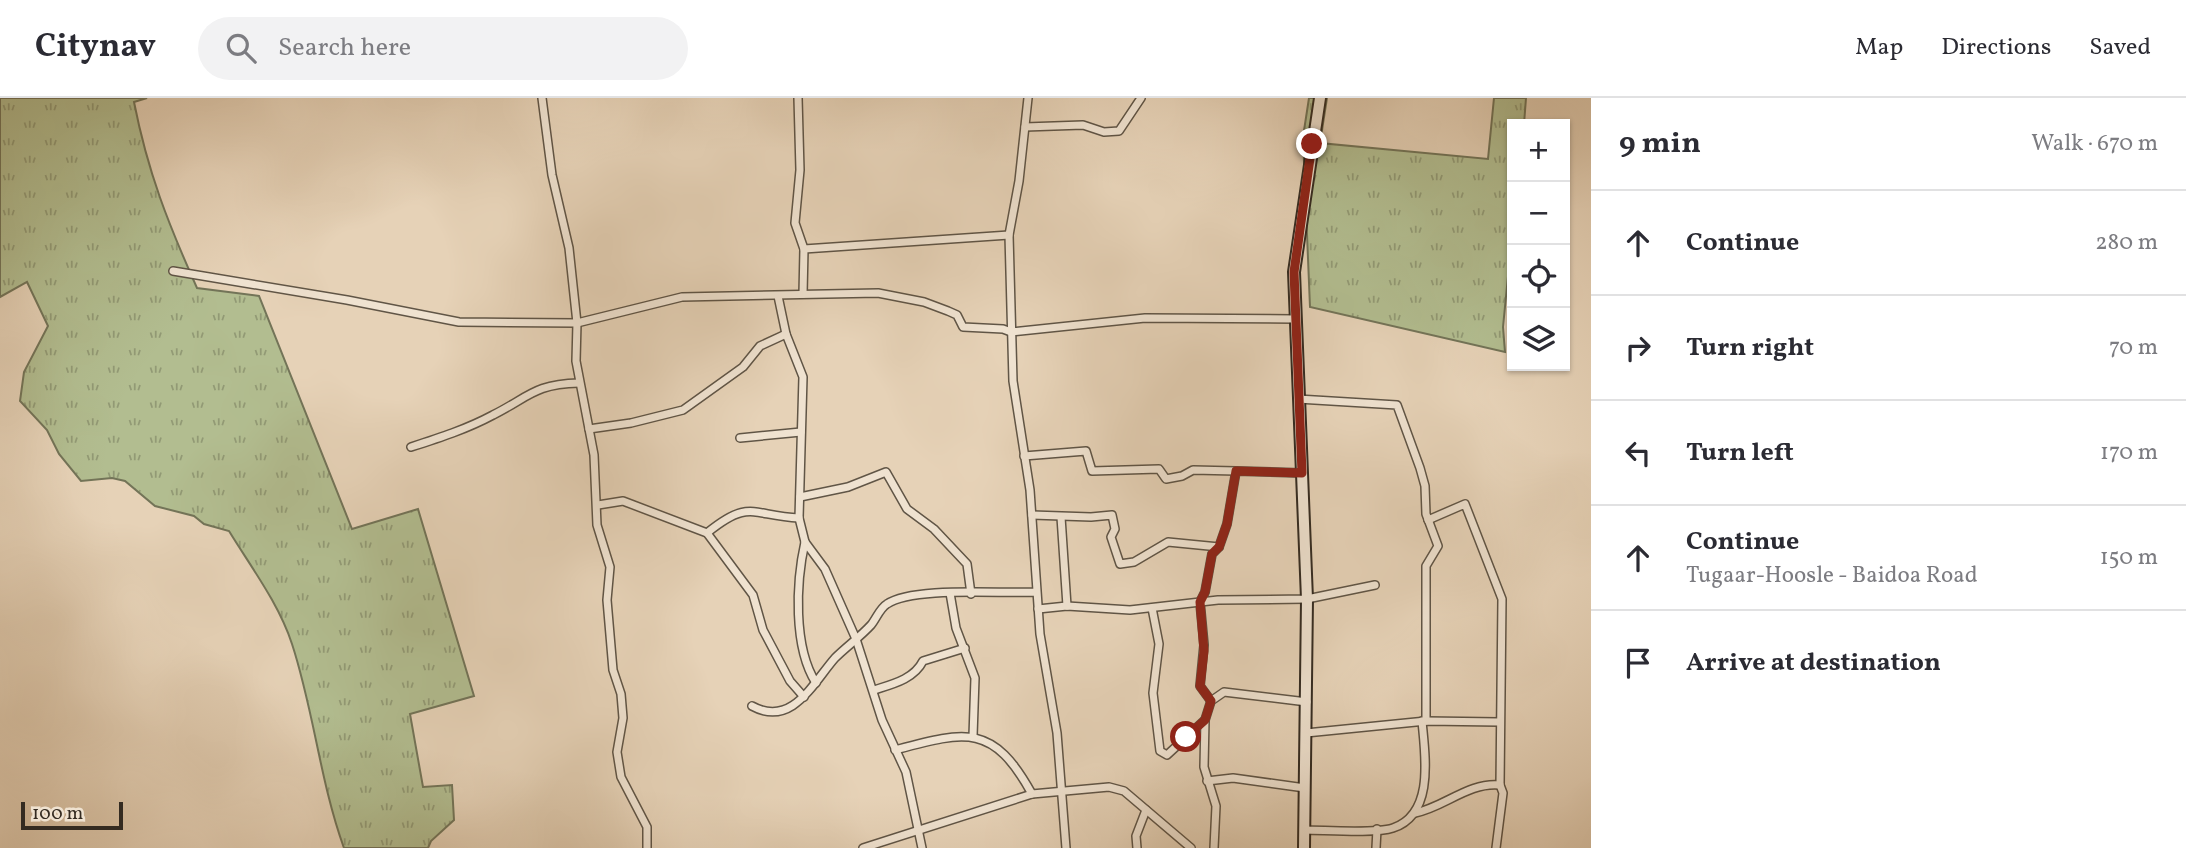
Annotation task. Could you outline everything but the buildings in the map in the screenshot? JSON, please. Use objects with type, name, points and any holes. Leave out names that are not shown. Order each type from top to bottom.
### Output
[{"type":"main road","points":[[1304,848],[1307,599],[1293,299],[1296,245],[1320,98]]},
{"type":"street","points":[[542,98],[552,175],[569,248],[579,383],[594,455],[597,525],[610,567],[607,600],[613,670],[621,694],[623,718],[617,752],[621,778],[647,827],[647,848]]},
{"type":"street","points":[[798,98],[800,170],[794,223],[804,249],[803,294]]},
{"type":"street","points":[[1028,98],[1020,181],[1009,234],[1013,381],[1032,515],[1036,592],[1056,733],[1066,848]]},
{"type":"street","points":[[1026,127],[1083,125],[1104,132],[1119,131],[1141,98]]},
{"type":"street","points":[[804,249],[1009,234]]},
{"type":"street","points":[[173,271],[459,322],[576,323],[682,297],[878,293],[924,302],[948,311],[957,315],[963,327],[1003,329],[1011,332],[1145,318],[1294,319]]},
{"type":"street","points":[[778,296],[786,334],[803,377],[799,519],[805,542],[825,569],[856,639],[895,750],[906,772],[922,848]]},
{"type":"street","points":[[589,429],[631,423],[684,410],[743,367],[761,346],[786,334]]},
{"type":"street","points":[[411,447],[492,416],[524,395],[541,388],[579,383]]},
{"type":"street","points":[[1298,399],[1397,405],[1425,486],[1428,520],[1438,546],[1426,566],[1426,780],[1416,813]]},
{"type":"street","points":[[740,438],[801,432]]},
{"type":"street","points":[[1024,456],[1086,451],[1092,471],[1150,468],[1159,469],[1166,479],[1182,476],[1193,470],[1302,473]]},
{"type":"street","points":[[1211,701],[1200,686],[1204,651],[1200,602],[1205,592],[1212,554],[1219,547],[1235,490],[1236,471]]},
{"type":"street","points":[[800,497],[848,486],[886,472],[907,509],[934,529],[967,565],[971,594]]},
{"type":"street","points":[[598,505],[623,501],[708,533],[753,595],[763,630],[790,681],[804,697]]},
{"type":"street","points":[[1428,520],[1465,504],[1483,557],[1493,569],[1502,598],[1499,722],[1500,785],[1503,793],[1496,848]]},
{"type":"street","points":[[708,533],[725,518],[745,509],[799,519]]},
{"type":"street","points":[[1032,515],[1112,515],[1115,530],[1111,537],[1120,564],[1134,562],[1168,542],[1219,547]]},
{"type":"street","points":[[1061,517],[1068,606]]},
{"type":"street","points":[[805,542],[799,574],[798,602],[804,649],[816,683]]},
{"type":"street","points":[[1038,610],[1068,606],[1153,608],[1200,602],[1307,599],[1375,585]]},
{"type":"street","points":[[752,706],[773,712],[791,708],[804,697],[886,604],[913,595],[1036,592]]},
{"type":"street","points":[[950,593],[956,628],[975,678],[972,736]]},
{"type":"street","points":[[1153,608],[1159,644],[1153,693],[1160,751],[1167,755],[1205,720]]},
{"type":"street","points":[[874,690],[901,681],[919,669],[923,661],[965,648]]},
{"type":"street","points":[[1214,848],[1216,806],[1204,767],[1205,720],[1211,701],[1224,692],[1307,702]]},
{"type":"street","points":[[1306,733],[1424,721],[1499,722]]},
{"type":"street","points":[[895,750],[947,736],[972,736],[996,745],[1032,794]]},
{"type":"street","points":[[1207,781],[1233,778],[1305,788]]},
{"type":"street","points":[[1304,830],[1393,828],[1416,813],[1433,810],[1467,790],[1500,785]]},
{"type":"street","points":[[863,848],[1032,794],[1109,787],[1124,791],[1191,848]]},
{"type":"street","points":[[1137,848],[1136,836],[1146,810]]},
{"type":"street","points":[[1376,848],[1377,829]]},
{"type":"green space","points":[[0,98],[147,98],[134,102],[152,175],[197,288],[259,296],[352,529],[418,509],[474,696],[410,714],[423,787],[452,785],[454,820],[431,841],[428,848],[344,848],[329,798],[292,644],[272,600],[229,531],[204,524],[194,516],[155,506],[125,481],[112,478],[81,481],[59,454],[47,430],[20,401],[24,372],[48,326],[27,282],[0,297]]},
{"type":"green space","points":[[1309,98],[1327,98],[1320,143],[1488,159],[1494,98],[1526,98],[1524,119],[1507,119],[1507,287],[1503,327],[1505,352],[1310,307],[1303,137]]},
{"type":"route","points":[[1186,737],[1205,720],[1211,701],[1200,686],[1204,651],[1200,602],[1205,592],[1212,554],[1219,547],[1227,524],[1235,490],[1236,471],[1302,473],[1293,299],[1296,245],[1312,144]]}]
